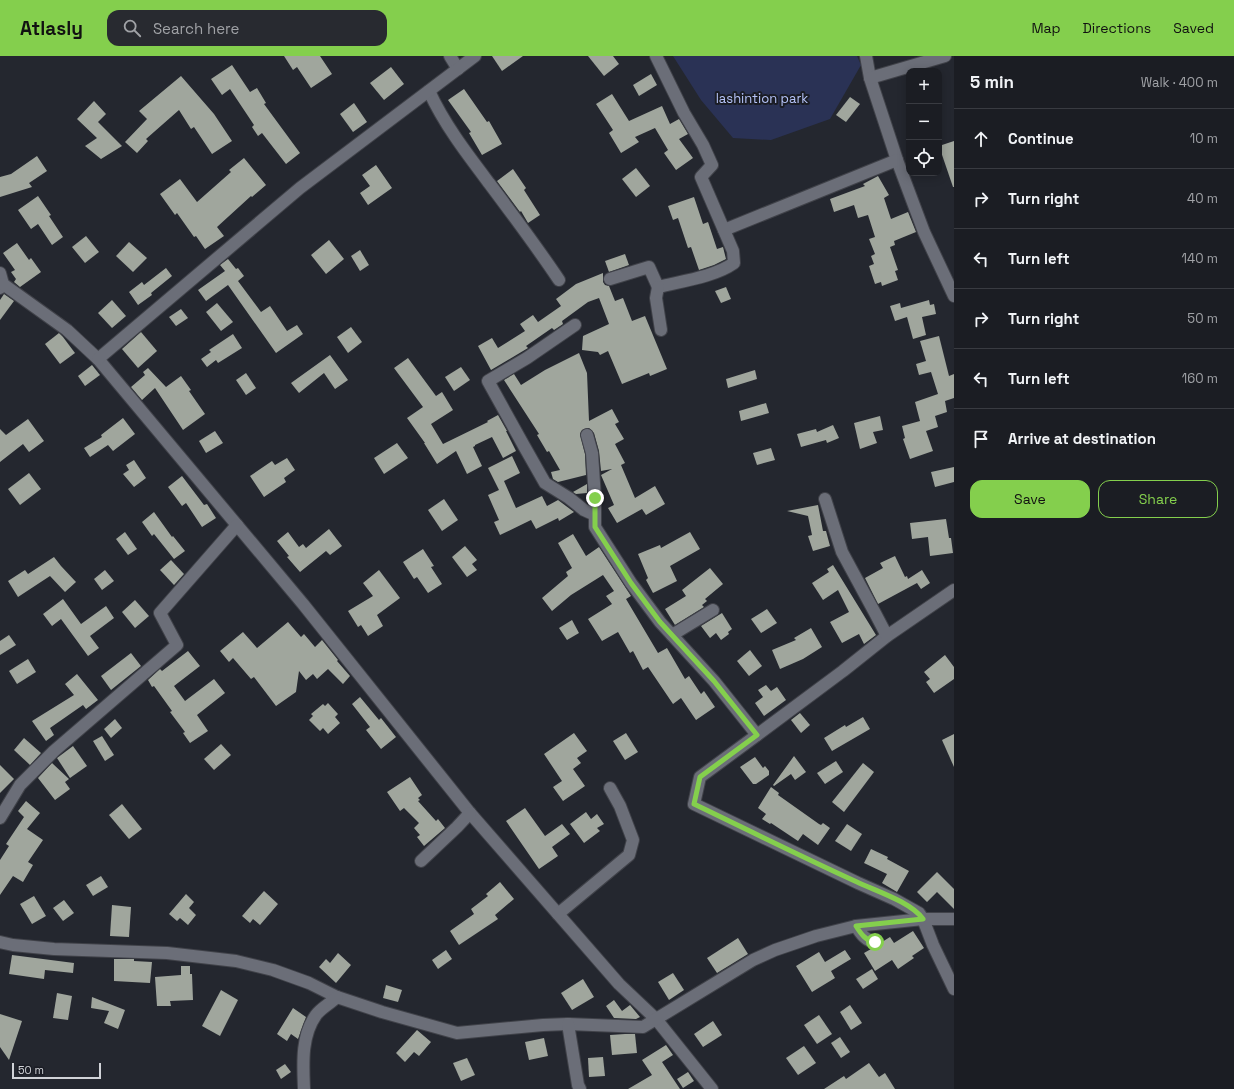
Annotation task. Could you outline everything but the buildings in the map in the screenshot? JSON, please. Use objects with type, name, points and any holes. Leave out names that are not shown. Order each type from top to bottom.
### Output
[{"type":"street","points":[[450,56],[458,69]]},
{"type":"street","points":[[98,359],[300,188],[475,56]]},
{"type":"street","points":[[656,56],[712,165],[701,176],[733,251],[734,263],[728,267],[700,277],[658,287]]},
{"type":"street","points":[[866,56],[870,78],[897,160],[924,232],[954,296]]},
{"type":"street","points":[[870,78],[945,56]]},
{"type":"street","points":[[429,91],[438,111],[559,280]]},
{"type":"street","points":[[724,230],[897,160]]},
{"type":"street","points":[[610,279],[649,266],[658,287],[656,298],[661,330]]},
{"type":"street","points":[[1,282],[67,330],[98,359],[303,604],[470,813],[619,984],[656,1019],[712,1089]]},
{"type":"street","points":[[575,325],[527,358],[488,381],[545,483],[569,498],[584,510],[595,515]]},
{"type":"street","points":[[586,435],[592,453],[595,527],[631,583],[660,622],[714,681],[757,735]]},
{"type":"street","points":[[825,499],[842,552],[887,636]]},
{"type":"street","points":[[0,818],[20,785],[54,751],[177,645],[160,613],[237,525]]},
{"type":"street","points":[[954,590],[887,636],[843,671],[700,777],[694,804],[894,899],[919,913],[954,989]]},
{"type":"street","points":[[672,635],[713,610]]},
{"type":"street","points":[[558,914],[629,855],[633,840],[620,806],[610,788]]},
{"type":"street","points":[[421,861],[470,813]]},
{"type":"street","points":[[0,942],[13,946],[167,953],[236,961],[273,970],[309,983],[338,997],[382,1012],[457,1033],[568,1024],[643,1026],[753,960],[775,950],[816,936],[856,926],[923,919],[954,919]]},
{"type":"street","points":[[856,926],[862,936],[871,942],[875,942]]},
{"type":"street","points":[[304,1089],[303,1057],[307,1030],[316,1014],[338,997]]},
{"type":"street","points":[[568,1024],[578,1085],[580,1089]]},
{"type":"green space","name":"lashintion park","points":[[673,56],[857,56],[861,65],[830,119],[771,140],[733,138],[701,100]]},
{"type":"route","points":[[595,498],[595,527],[631,583],[660,622],[714,681],[757,735],[700,777],[694,804],[894,899],[919,913],[923,919],[856,926],[862,936],[871,942],[875,942]]}]
